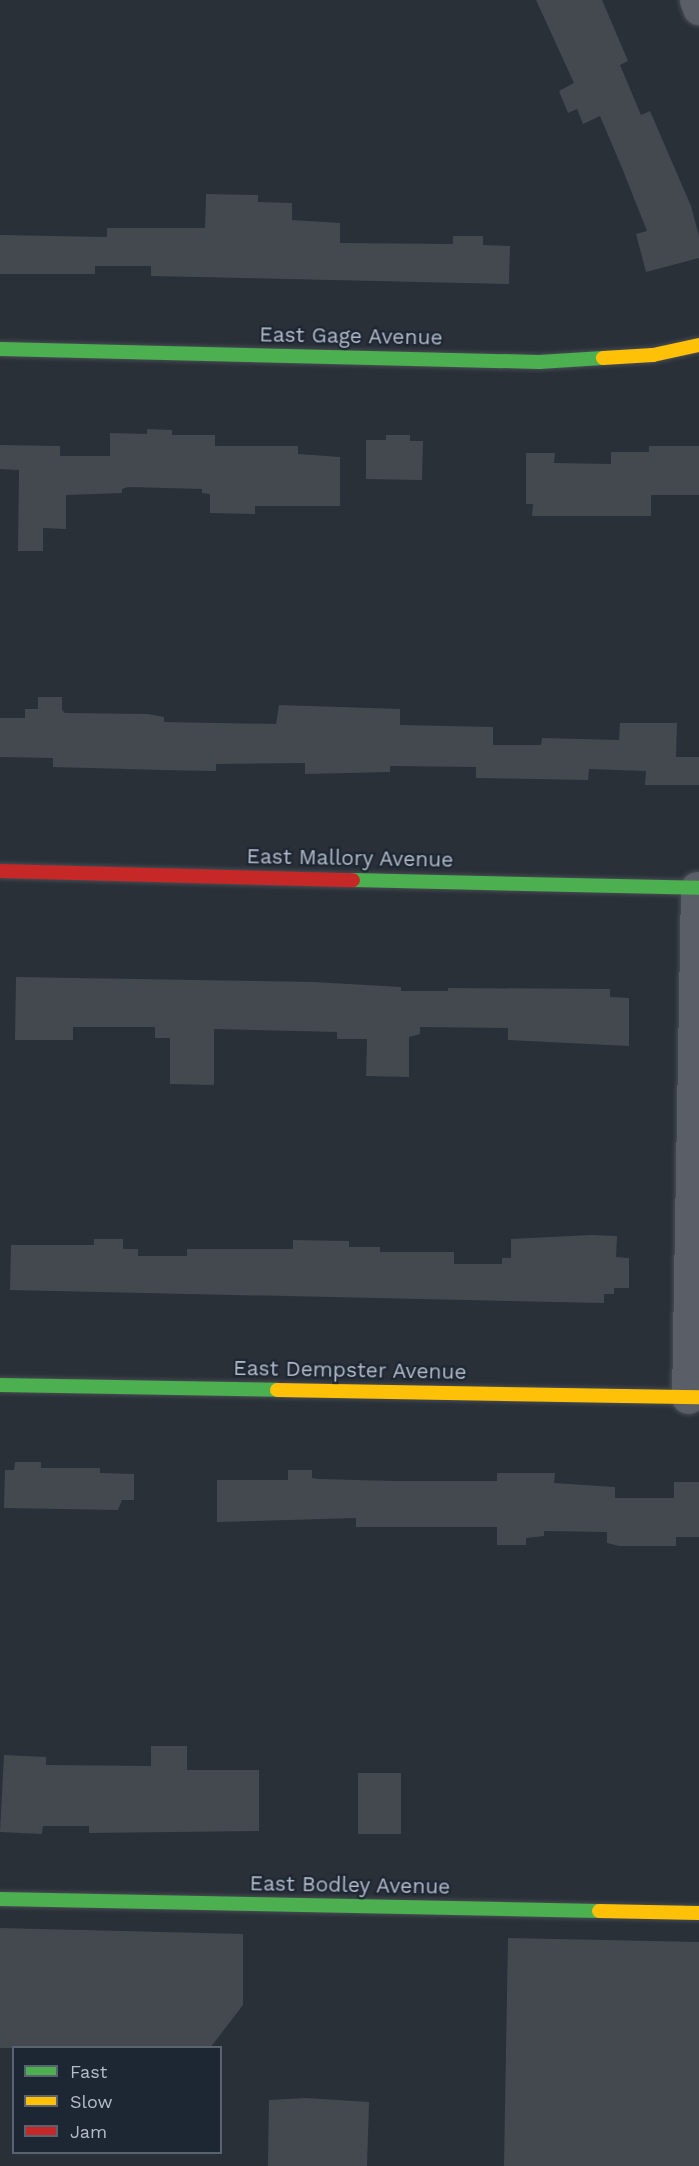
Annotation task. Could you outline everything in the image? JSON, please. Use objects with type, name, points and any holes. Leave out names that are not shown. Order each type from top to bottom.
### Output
[{"type":"street","points":[[696,0],[699,8]]},
{"type":"street","name":"East Gage Avenue","points":[[0,349],[539,362],[653,355],[699,345]]},
{"type":"street","name":"East Mallory Avenue","points":[[0,871],[698,888]]},
{"type":"street","points":[[693,1397],[698,888]]},
{"type":"street","name":"East Dempster Avenue","points":[[0,1385],[693,1397]]},
{"type":"street","name":"East Bodley Avenue","points":[[0,1899],[699,1913]]},
{"type":"building","points":[[536,0],[602,0],[628,61],[620,65],[641,115],[650,111],[691,206],[699,236],[699,258],[646,272],[636,234],[647,231],[622,168],[600,116],[583,124],[577,109],[568,113],[559,91],[574,83]]},
{"type":"building","points":[[206,194],[258,195],[258,202],[292,203],[292,220],[340,223],[340,243],[453,244],[453,236],[483,236],[483,245],[510,246],[509,284],[151,276],[151,266],[95,266],[95,274],[0,274],[0,235],[107,237],[107,228],[205,228]]},
{"type":"building","points":[[147,429],[172,430],[172,435],[215,435],[215,446],[298,446],[298,454],[340,457],[340,506],[255,506],[255,514],[210,513],[210,494],[202,493],[202,489],[128,487],[122,489],[122,493],[66,495],[66,529],[43,528],[43,551],[18,551],[19,470],[0,469],[0,445],[60,446],[60,456],[110,456],[110,433],[147,434]]},
{"type":"building","points":[[386,435],[410,435],[410,441],[423,441],[422,480],[366,479],[366,440],[386,440]]},
{"type":"building","points":[[649,446],[699,446],[699,495],[651,495],[651,516],[532,516],[533,504],[526,504],[526,453],[555,453],[554,463],[611,464],[611,452],[649,452]]},
{"type":"building","points":[[38,697],[62,697],[62,710],[65,713],[148,714],[164,717],[164,722],[276,724],[279,705],[400,709],[400,725],[493,727],[493,745],[541,745],[542,738],[619,740],[620,723],[677,723],[676,757],[699,757],[699,785],[645,785],[646,771],[589,769],[588,780],[476,778],[476,767],[390,766],[390,772],[305,774],[305,763],[216,764],[216,771],[163,770],[53,767],[53,758],[0,757],[0,718],[25,718],[25,709],[38,709]]},
{"type":"building","points":[[16,977],[313,982],[401,987],[401,991],[448,991],[448,988],[610,989],[610,997],[629,998],[629,1046],[508,1040],[508,1028],[420,1027],[420,1034],[409,1037],[409,1077],[366,1076],[367,1039],[337,1039],[337,1032],[214,1029],[214,1085],[170,1084],[170,1038],[155,1038],[155,1027],[73,1027],[73,1040],[15,1040]]},
{"type":"building","points":[[617,1236],[616,1257],[629,1258],[629,1288],[614,1288],[614,1294],[604,1294],[604,1303],[10,1290],[11,1245],[94,1245],[94,1239],[123,1239],[123,1249],[138,1249],[138,1256],[187,1256],[187,1249],[293,1249],[293,1240],[349,1241],[349,1247],[380,1247],[380,1252],[454,1252],[454,1264],[502,1264],[502,1258],[511,1258],[511,1239]]},
{"type":"building","points":[[15,1462],[41,1462],[41,1468],[100,1468],[100,1473],[134,1474],[134,1500],[122,1500],[118,1510],[4,1508],[5,1470],[14,1470]]},
{"type":"building","points":[[288,1470],[312,1470],[312,1478],[319,1479],[394,1481],[497,1481],[497,1473],[555,1473],[554,1483],[615,1487],[615,1498],[674,1498],[674,1482],[699,1482],[699,1537],[676,1537],[676,1546],[619,1546],[607,1543],[607,1532],[544,1531],[544,1536],[526,1538],[526,1545],[497,1545],[497,1527],[356,1527],[356,1518],[217,1522],[217,1480],[288,1480]]},
{"type":"building","points":[[151,1746],[187,1746],[187,1770],[259,1770],[259,1831],[89,1833],[89,1826],[43,1826],[42,1834],[0,1832],[4,1755],[46,1757],[46,1765],[151,1766]]},
{"type":"building","points":[[358,1773],[401,1773],[401,1834],[358,1834]]},
{"type":"building","points":[[0,1928],[243,1934],[243,2005],[212,2046],[12,2046],[12,2048],[0,2048]]},
{"type":"building","points":[[508,1938],[699,1942],[699,2166],[504,2166]]},
{"type":"building","points":[[306,2098],[369,2102],[367,2166],[268,2166],[269,2100]]},
{"type":"traffic: fast","points":[[0,349],[539,362],[603,358]]},
{"type":"traffic: fast","points":[[353,880],[699,888]]},
{"type":"traffic: fast","points":[[0,1385],[277,1390]]},
{"type":"traffic: fast","points":[[0,1899],[599,1911]]},
{"type":"traffic: slow","points":[[603,358],[653,355],[699,345]]},
{"type":"traffic: slow","points":[[277,1390],[699,1397]]},
{"type":"traffic: slow","points":[[599,1911],[699,1913]]},
{"type":"traffic: jam","points":[[0,871],[353,880]]}]
